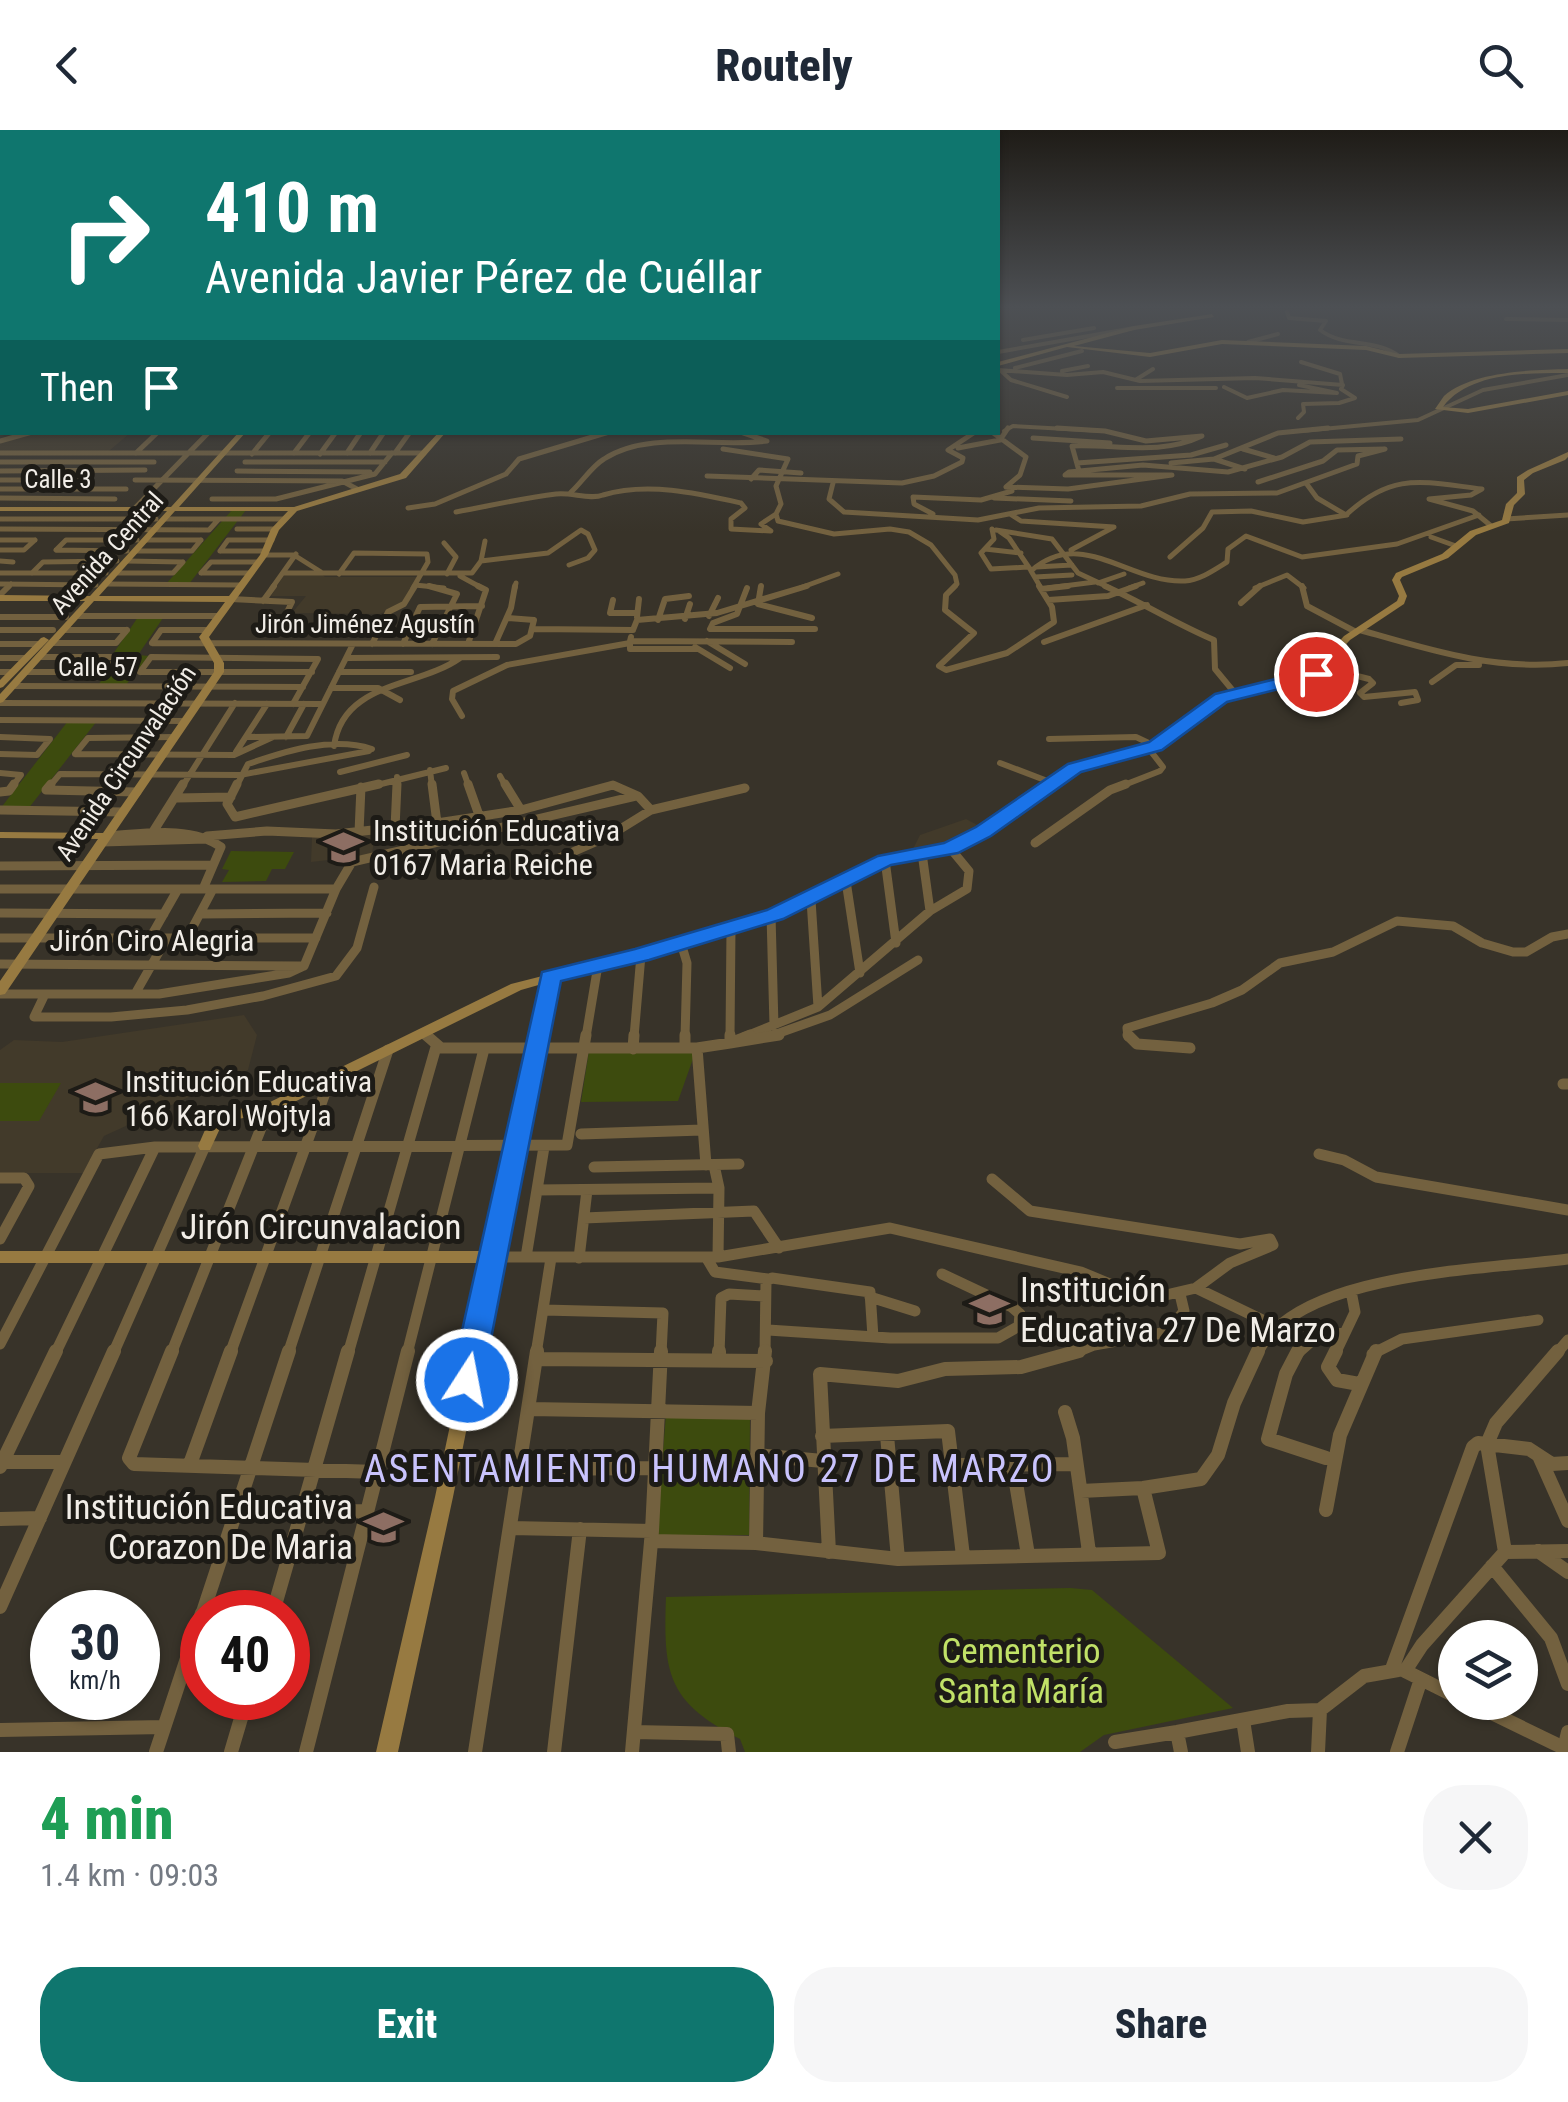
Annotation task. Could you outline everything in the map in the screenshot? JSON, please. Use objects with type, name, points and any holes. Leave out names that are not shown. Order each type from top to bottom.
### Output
[{"type":"street","points":[[1012,381],[1067,397]]},
{"type":"street","points":[[1124,381],[1116,388],[1279,381],[1342,384]]},
{"type":"street","points":[[1139,390],[1138,381],[1216,384],[1246,398],[1284,390],[1337,393],[1292,382]]},
{"type":"street","points":[[1224,387],[1279,381]]},
{"type":"street","points":[[1298,418],[1304,412],[1304,404],[1354,399],[1341,389],[1341,381]]},
{"type":"street","points":[[1442,411],[1438,409],[1442,401],[1459,386],[1476,389],[1498,381]]},
{"type":"street","points":[[987,498],[1024,490],[1129,484],[1172,475],[1065,474],[1214,459],[1278,433],[1372,427],[1418,420],[1442,411],[1476,410],[1568,393]]},
{"type":"street","points":[[1000,440],[1004,430],[1013,426],[1107,431],[1146,441],[1202,437],[1181,444],[1124,449],[1072,446],[1080,472]]},
{"type":"street","points":[[136,453],[155,435]]},
{"type":"street","points":[[1,512],[134,509],[206,435]]},
{"type":"street","name":"Avenida Central","points":[[221,453],[233,435]]},
{"type":"street","name":"Avenida Central","points":[[0,685],[59,630],[240,435]]},
{"type":"street","points":[[0,573],[32,573],[136,546],[204,509],[267,435]]},
{"type":"street","points":[[294,453],[308,435]]},
{"type":"street","points":[[301,481],[334,435]]},
{"type":"street","points":[[347,453],[358,435]]},
{"type":"street","points":[[370,453],[382,435]]},
{"type":"street","points":[[212,499],[264,499],[377,472],[408,435]]},
{"type":"street","points":[[204,509],[298,506],[405,476],[439,435]]},
{"type":"street","points":[[408,508],[434,504],[504,476],[519,459],[600,435]]},
{"type":"street","points":[[571,492],[595,472],[601,460],[651,446],[768,442],[748,435]]},
{"type":"street","points":[[708,476],[893,484],[934,476],[963,461],[948,450],[970,435]]},
{"type":"street","points":[[995,435],[1027,458],[1020,475],[1006,487],[1024,490]]},
{"type":"street","points":[[1033,438],[1092,438],[1124,449]]},
{"type":"street","points":[[1148,465],[1214,472],[1244,469],[1314,442],[1400,439]]},
{"type":"street","points":[[958,448],[1000,440]]},
{"type":"street","points":[[456,512],[571,492],[602,496],[616,489],[648,488],[712,496],[745,506],[728,525],[736,530],[771,531],[761,524],[776,514],[781,505],[776,486],[788,459],[693,444]]},
{"type":"street","points":[[1077,463],[1187,456],[1226,445]]},
{"type":"street","points":[[833,483],[829,498],[842,511],[978,520],[1039,508],[1144,505],[1190,494],[1277,493],[1357,464],[1358,456],[1384,448],[1336,450],[1323,461],[1258,482]]},
{"type":"street","points":[[1242,449],[1276,459]]},
{"type":"street","points":[[0,453],[424,453]]},
{"type":"street","points":[[1,512],[70,453]]},
{"type":"street","points":[[105,509],[164,453]]},
{"type":"street","points":[[1229,454],[1260,464]]},
{"type":"street","points":[[1506,519],[1510,504],[1521,494],[1520,479],[1568,454]]},
{"type":"street","points":[[1214,459],[1244,469]]},
{"type":"street","points":[[0,462],[154,462]]},
{"type":"street","points":[[244,462],[385,462]]},
{"type":"street","points":[[0,471],[145,470]]},
{"type":"street","points":[[751,480],[758,470],[801,473]]},
{"type":"street","points":[[81,488],[100,471]]},
{"type":"street","points":[[237,471],[377,472]]},
{"type":"street","points":[[0,480],[90,480]]},
{"type":"street","points":[[135,480],[345,482],[357,489]]},
{"type":"street","points":[[239,499],[256,480]]},
{"type":"street","points":[[264,499],[281,480]]},
{"type":"street","points":[[1170,557],[1202,528],[1212,512],[1250,510],[1303,522],[1347,516],[1362,500],[1409,480],[1483,490],[1466,498],[1430,498],[1438,504],[1466,508],[1490,526]]},
{"type":"street","points":[[1306,482],[1317,498],[1347,516]]},
{"type":"street","points":[[0,489],[126,488]]},
{"type":"street","points":[[937,517],[914,504],[913,497],[1071,500]]},
{"type":"street","name":"Calle 3","points":[[0,498],[115,499]]},
{"type":"street","name":"Avenida Circunvalación","points":[[0,992],[219,672],[206,637],[263,556],[275,529],[298,506]]},
{"type":"street","points":[[134,509],[136,546]]},
{"type":"street","points":[[0,530],[77,530],[136,546],[183,562],[173,573],[136,546],[87,519],[1,512]]},
{"type":"street","points":[[776,514],[776,520],[838,534],[876,528],[915,534],[936,549],[941,564],[958,581],[946,594],[946,610],[974,633],[939,666],[942,669],[1007,653],[1048,628],[1056,615],[1008,536],[978,520]]},
{"type":"street","points":[[1010,514],[1020,520],[1114,527],[1071,550],[1060,551],[1032,571]]},
{"type":"street","points":[[1071,550],[1144,577],[1187,581],[1226,562],[1228,549],[1246,536],[1300,557],[1397,544],[1479,515]]},
{"type":"street","points":[[0,1607],[217,1118],[268,1108],[516,987],[771,916],[811,900],[885,860],[950,848],[984,832],[1074,768],[1152,748],[1214,702],[1234,692],[1310,678],[1334,650],[1401,602],[1403,596],[1396,580],[1400,574],[1445,556],[1506,519],[1568,515]]},
{"type":"street","points":[[46,530],[57,519]]},
{"type":"street","points":[[77,530],[87,519]]},
{"type":"street","points":[[32,573],[44,562],[210,530],[218,520]]},
{"type":"street","points":[[0,584],[11,584],[218,520],[283,520]]},
{"type":"street","points":[[244,520],[237,529],[275,529]]},
{"type":"street","points":[[481,561],[546,554],[568,546],[581,530],[594,544],[594,551],[570,566]]},
{"type":"street","points":[[994,530],[994,539],[980,558],[991,569],[1072,575]]},
{"type":"street","points":[[994,530],[1047,538],[1096,583],[1216,641],[1210,657],[1218,680],[1234,692]]},
{"type":"street","points":[[1432,537],[1456,546]]},
{"type":"street","points":[[0,540],[35,540],[24,550],[0,550]]},
{"type":"street","points":[[136,546],[66,540],[56,550],[136,546],[201,540],[192,551],[136,546]]},
{"type":"street","points":[[220,550],[228,540],[272,540]]},
{"type":"street","points":[[283,573],[472,573],[481,561],[485,541]]},
{"type":"street","points":[[444,543],[456,557],[451,574]]},
{"type":"street","points":[[136,546],[241,585]]},
{"type":"street","points":[[220,550],[263,556]]},
{"type":"street","points":[[985,550],[1021,553]]},
{"type":"street","points":[[339,574],[352,553],[427,554],[428,562],[404,604],[388,612],[372,644]]},
{"type":"street","points":[[367,574],[378,553]]},
{"type":"street","points":[[395,574],[406,553]]},
{"type":"street","points":[[263,601],[296,554]]},
{"type":"street","points":[[250,573],[202,573],[211,562],[296,554],[324,574]]},
{"type":"street","points":[[0,562],[13,562],[0,573]]},
{"type":"street","points":[[1032,571],[1072,565]]},
{"type":"street","points":[[451,574],[484,588],[482,606],[468,644]]},
{"type":"street","points":[[613,600],[610,613],[658,620],[709,616],[738,611],[838,574]]},
{"type":"street","points":[[1040,588],[1096,583],[1124,574]]},
{"type":"street","points":[[1241,603],[1256,587],[1287,575],[1304,587],[1307,606],[1358,631],[1500,663],[1530,667],[1568,663]]},
{"type":"street","points":[[495,644],[516,583]]},
{"type":"street","points":[[1048,600],[1118,593],[1143,583]]},
{"type":"street","points":[[0,598],[11,584]]},
{"type":"street","points":[[415,585],[452,591],[457,597],[432,644]]},
{"type":"street","points":[[758,604],[760,586]]},
{"type":"street","points":[[748,588],[738,611],[709,628],[815,629]]},
{"type":"street","points":[[0,598],[293,603],[279,628]]},
{"type":"street","points":[[658,620],[665,598],[690,600],[685,618]]},
{"type":"street","points":[[709,616],[718,598]]},
{"type":"street","points":[[639,599],[630,649],[705,640],[792,642]]},
{"type":"street","points":[[758,604],[812,618]]},
{"type":"street","points":[[403,644],[420,607],[482,606]]},
{"type":"street","points":[[1044,642],[1147,606]]},
{"type":"street","points":[[0,617],[218,616]]},
{"type":"street","name":"Jirón Jiménez Agustín","points":[[206,637],[152,643],[161,630],[206,637],[353,644],[495,644],[522,642],[534,629],[534,620],[506,618]]},
{"type":"street","points":[[534,629],[633,630]]},
{"type":"street","points":[[0,630],[127,630],[116,643],[52,643]]},
{"type":"street","name":"Avenida Central","points":[[0,701],[59,630]]},
{"type":"street","points":[[705,640],[744,664]]},
{"type":"street","points":[[462,716],[452,698],[454,692],[487,672],[630,642]]},
{"type":"street","points":[[0,644],[40,644]]},
{"type":"street","points":[[248,737],[307,736],[353,644]]},
{"type":"street","points":[[694,644],[730,668]]},
{"type":"street","points":[[346,658],[497,656]]},
{"type":"street","points":[[26,672],[106,672],[118,657],[40,657]]},
{"type":"street","points":[[293,704],[312,672],[317,658],[151,657],[140,672],[312,672]]},
{"type":"street","points":[[0,658],[26,658]]},
{"type":"street","points":[[331,688],[378,688],[454,665],[460,658]]},
{"type":"street","points":[[1432,682],[1456,665],[1500,663]]},
{"type":"street","points":[[1322,667],[1372,681],[1360,693],[1364,697],[1416,692],[1418,700],[1401,703]]},
{"type":"street","points":[[0,672],[12,672]]},
{"type":"street","points":[[339,672],[430,672]]},
{"type":"street","name":"Calle 57","points":[[12,686],[303,687]]},
{"type":"street","points":[[378,688],[400,700]]},
{"type":"street","points":[[334,746],[338,725],[378,688]]},
{"type":"street","points":[[0,701],[321,704]]},
{"type":"street","points":[[151,835],[235,704]]},
{"type":"street","points":[[234,755],[267,704]]},
{"type":"street","points":[[286,737],[304,704]]},
{"type":"street","points":[[0,720],[186,721]]},
{"type":"street","points":[[0,737],[48,738],[40,754],[0,754]]},
{"type":"street","points":[[175,737],[90,738],[75,754],[234,755],[274,737]]},
{"type":"street","points":[[1035,844],[1110,790],[1163,767],[1152,748],[1136,737],[1049,739]]},
{"type":"street","points":[[137,792],[46,790],[64,774],[240,775],[335,760],[372,748],[334,746],[271,755],[248,764],[240,775],[231,797],[229,811],[235,816],[246,816],[446,768]]},
{"type":"street","points":[[365,752],[382,781]]},
{"type":"street","points":[[202,755],[208,760],[210,773]]},
{"type":"street","points":[[340,772],[407,755]]},
{"type":"street","points":[[335,760],[350,790]]},
{"type":"street","points":[[1000,763],[1050,782]]},
{"type":"street","points":[[430,770],[437,823]]},
{"type":"street","points":[[0,773],[19,774],[3,792]]},
{"type":"street","points":[[464,773],[480,818]]},
{"type":"street","points":[[500,776],[520,810]]},
{"type":"street","points":[[395,828],[396,778]]},
{"type":"street","points":[[104,839],[151,835],[206,838],[267,831],[359,832],[480,818],[613,786],[638,796],[651,810]]},
{"type":"street","points":[[359,832],[361,787]]},
{"type":"street","points":[[545,875],[550,862],[609,836],[651,810],[745,788]]},
{"type":"street","points":[[0,992],[188,992],[289,974],[304,966],[349,864],[638,796]]},
{"type":"street","points":[[177,798],[231,797]]},
{"type":"street","points":[[0,810],[123,812]]},
{"type":"street","points":[[0,838],[198,842],[206,838]]},
{"type":"street","points":[[187,938],[200,914],[220,845],[206,838]]},
{"type":"street","points":[[730,1043],[818,1007],[930,912],[967,889],[970,883],[964,860],[950,848]]},
{"type":"street","points":[[922,854],[930,912]]},
{"type":"street","points":[[885,860],[896,943]]},
{"type":"street","points":[[0,866],[213,866]]},
{"type":"street","points":[[846,881],[860,973]]},
{"type":"street","points":[[46,994],[34,1017],[117,1016],[240,1000],[336,976],[348,965],[374,887]]},
{"type":"street","points":[[0,889],[336,889]]},
{"type":"street","points":[[150,938],[178,889]]},
{"type":"street","points":[[811,900],[818,1007]]},
{"type":"street","points":[[0,913],[164,914]]},
{"type":"street","points":[[200,914],[326,913]]},
{"type":"street","points":[[771,916],[774,1026]]},
{"type":"street","points":[[1190,1048],[1137,1044],[1128,1039],[1127,1028],[1212,1004],[1242,990],[1280,963],[1333,952],[1397,921],[1448,925],[1513,952],[1526,952],[1552,937],[1568,934]]},
{"type":"street","points":[[730,1043],[731,928]]},
{"type":"street","points":[[0,938],[316,938]]},
{"type":"street","points":[[135,994],[167,938]]},
{"type":"street","points":[[680,943],[687,964],[691,1048],[702,1130],[719,1188],[720,1213],[712,1257],[715,1272],[767,1286],[870,1292],[873,1337]]},
{"type":"street","points":[[633,1048],[641,955]]},
{"type":"street","points":[[424,1033],[436,1047],[484,1049],[691,1048],[730,1043],[790,1031],[851,1007],[918,960]]},
{"type":"street","name":"Jirón Ciro Alegria","points":[[0,964],[304,966]]},
{"type":"street","points":[[575,1138],[598,965]]},
{"type":"street","points":[[386,1752],[444,1498],[550,977]]},
{"type":"street","points":[[280,1590],[436,1047]]},
{"type":"street","points":[[306,1752],[484,1049]]},
{"type":"street","points":[[211,1590],[388,1050]]},
{"type":"street","points":[[190,1464],[330,1078]]},
{"type":"street","points":[[268,1108],[256,1148],[130,1462],[190,1464],[196,1469],[377,1472]]},
{"type":"street","points":[[0,1344],[99,1154],[205,1146],[561,1148],[575,1138],[702,1130]]},
{"type":"street","points":[[64,1462],[1,1464],[98,1257],[155,1147]]},
{"type":"street","points":[[526,1257],[544,1148]]},
{"type":"street","points":[[1319,1154],[1344,1160],[1376,1176],[1568,1210]]},
{"type":"street","points":[[594,1167],[739,1164]]},
{"type":"street","points":[[0,1178],[24,1178],[29,1186],[0,1239]]},
{"type":"street","name":"Jirón Circunvalacion","points":[[0,1258],[712,1257],[890,1228],[1081,1272],[1129,1292],[1180,1294],[1196,1288],[1230,1263],[1270,1248],[1273,1242],[1240,1244],[1030,1211],[992,1179]]},
{"type":"street","points":[[538,1190],[719,1188]]},
{"type":"street","points":[[579,1258],[588,1190]]},
{"type":"street","points":[[1506,1206],[1532,1201]]},
{"type":"street","points":[[584,1218],[754,1211],[779,1248]]},
{"type":"street","points":[[475,1752],[551,1258]]},
{"type":"street","points":[[1081,1491],[1144,1488],[1201,1479],[1213,1466],[1234,1403],[1266,1335],[1274,1326],[1318,1301],[1351,1291],[1568,1259]]},
{"type":"street","points":[[768,1330],[873,1337],[998,1338],[1019,1326],[1020,1314],[1012,1307],[942,1274]]},
{"type":"street","points":[[756,1543],[758,1412],[766,1360],[767,1286]]},
{"type":"street","points":[[719,1360],[721,1298],[767,1286]]},
{"type":"street","points":[[1196,1288],[1274,1326]]},
{"type":"street","points":[[1351,1291],[1355,1312],[1328,1366],[1337,1380],[1360,1384]]},
{"type":"street","points":[[829,1552],[820,1374],[898,1381],[945,1369],[1021,1367],[1056,1360],[1094,1345],[1168,1332],[1184,1310],[1180,1294]]},
{"type":"street","points":[[870,1297],[915,1310]]},
{"type":"street","points":[[544,1310],[664,1314],[652,1536],[632,1752]]},
{"type":"street","points":[[1326,1510],[1340,1435],[1372,1353],[1384,1345],[1538,1320]]},
{"type":"street","points":[[1326,1458],[1268,1438],[1292,1363],[1304,1344],[1319,1336],[1344,1333]]},
{"type":"street","points":[[1505,1552],[1487,1444],[1496,1422],[1568,1340]]},
{"type":"street","points":[[537,1359],[766,1360]]},
{"type":"street","points":[[530,1409],[758,1412]]},
{"type":"street","points":[[1065,1412],[1073,1438],[1090,1552]]},
{"type":"street","points":[[822,1436],[948,1431],[962,1556]]},
{"type":"street","points":[[886,1435],[898,1559]]},
{"type":"street","points":[[1399,1670],[1473,1446],[1529,1449],[1552,1464],[1568,1464]]},
{"type":"street","points":[[757,1455],[823,1461]]},
{"type":"street","points":[[1539,1456],[1566,1515]]},
{"type":"street","points":[[953,1465],[1074,1464]]},
{"type":"street","points":[[1013,1466],[1028,1555]]},
{"type":"street","points":[[520,1469],[656,1468]]},
{"type":"street","points":[[511,1528],[580,1528],[898,1559],[1159,1553],[1144,1488]]},
{"type":"street","points":[[237,1514],[367,1511]]},
{"type":"street","points":[[0,1519],[40,1518]]},
{"type":"street","points":[[554,1752],[580,1528]]},
{"type":"street","points":[[1538,1551],[1568,1572]]},
{"type":"street","points":[[1399,1670],[1505,1552],[1568,1551]]},
{"type":"street","points":[[1492,1566],[1551,1638],[1568,1684]]},
{"type":"street","points":[[1115,1742],[1288,1711],[1320,1710],[1364,1676],[1399,1670],[1438,1688]]},
{"type":"street","points":[[1397,1752],[1421,1679]]},
{"type":"street","points":[[156,1752],[180,1680]]},
{"type":"street","points":[[1318,1752],[1320,1710]]},
{"type":"street","points":[[231,1752],[241,1720]]},
{"type":"street","points":[[1243,1720],[1248,1752]]},
{"type":"street","points":[[1510,1720],[1566,1745]]},
{"type":"street","points":[[0,1730],[164,1727]]},
{"type":"street","points":[[634,1732],[727,1734],[729,1752]]},
{"type":"street","points":[[1177,1732],[1181,1752]]},
{"type":"shaded area","points":[[27,435],[128,435],[109,451],[0,451],[0,442]]},
{"type":"shaded area","points":[[284,575],[419,577],[402,604],[380,614],[292,613],[306,596],[271,596]]},
{"type":"shaded area","points":[[966,819],[985,829],[943,848],[913,849],[920,835]]},
{"type":"shaded area","name":"Institución Educativa 0167 Maria Reiche","points":[[375,831],[372,855],[311,862],[312,837]]},
{"type":"shaded area","name":"Institución Educativa 166 Karol Wojtyla","points":[[244,1015],[257,1035],[248,1070],[104,1136],[83,1173],[0,1173],[0,1050],[14,1040],[62,1042]]},
{"type":"green space","points":[[232,510],[246,510],[189,584],[166,584]]},
{"type":"green space","points":[[138,617],[163,618],[138,655],[149,656],[125,686],[97,686],[120,658],[111,657]]},
{"type":"green space","points":[[68,721],[97,721],[28,809],[0,809]]},
{"type":"green space","points":[[231,851],[294,852],[285,869],[272,869],[266,881],[222,882],[229,870],[222,869]]},
{"type":"green space","points":[[589,1051],[694,1056],[678,1101],[581,1102]]},
{"type":"green space","points":[[0,1083],[61,1083],[39,1121],[0,1121]]},
{"type":"green space","points":[[666,1415],[750,1417],[749,1535],[656,1535]]},
{"type":"green space","name":"Cementerio Santa María","points":[[1092,1590],[1233,1708],[1104,1735],[1080,1752],[745,1752],[740,1739],[698,1712],[684,1698],[669,1666],[666,1597]]},
{"type":"place","name":"Institución Educativa 0167 Maria Reiche","points":[[343,847]]},
{"type":"place","name":"Institución Educativa 166 Karol Wojtyla","points":[[95,1098]]},
{"type":"place","name":"Institución Educativa 27 De Marzo","points":[[990,1310]]},
{"type":"place","name":"Institución Educativa Corazon De Maria","points":[[383,1527]]},
{"type":"district","name":"ASENTAMIENTO HUMANO 27 DE MARZO","points":[[710,1469]]},
{"type":"route","points":[[467,1380],[550,977],[641,955],[775,914],[811,900],[885,860],[950,848],[984,832],[1062,774],[1155,746],[1221,698],[1316,674]]}]
